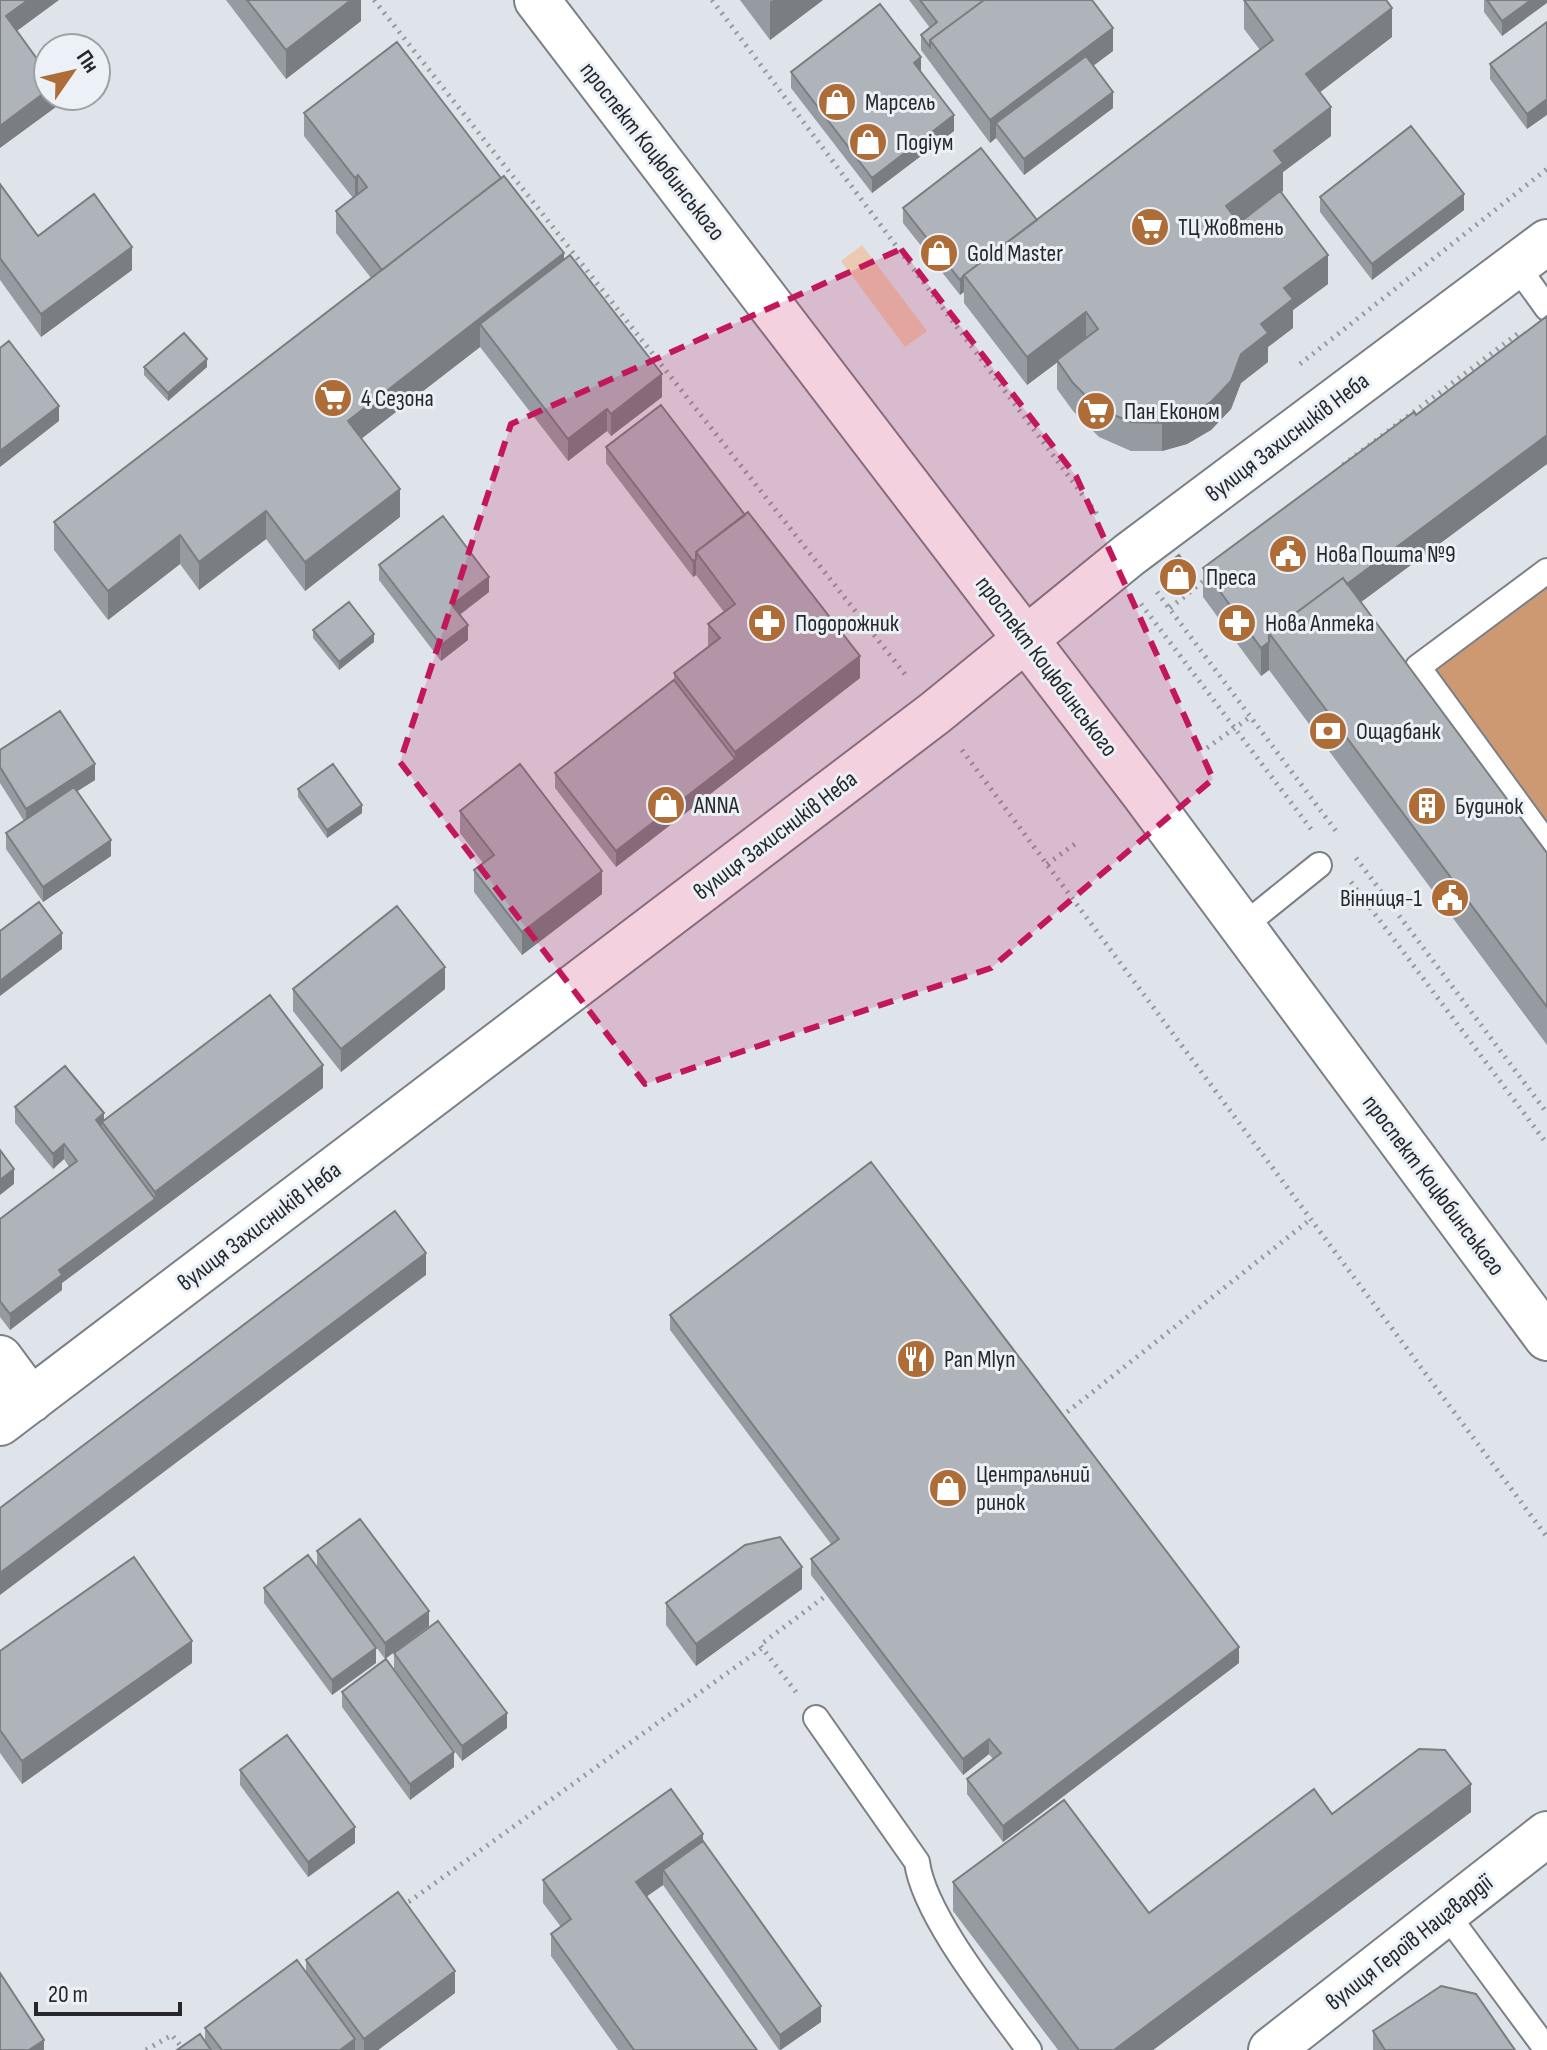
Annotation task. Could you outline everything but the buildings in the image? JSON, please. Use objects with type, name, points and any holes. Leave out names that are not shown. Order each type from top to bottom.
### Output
[{"type":"street","name":"проспект Коцюбинського","points":[[537,0],[1026,639],[1547,1338]]},
{"type":"street","name":"вулиця Захисників Неба","points":[[15,1411],[935,713],[1129,555],[1531,254]]},
{"type":"street","points":[[0,1358],[15,1411]]},
{"type":"street","name":"вулиця Героїв Нацгвардії","points":[[1271,2050],[1547,1834]]},
{"type":"lane","points":[[1531,254],[1547,308]]},
{"type":"lane","points":[[1547,571],[1418,667],[1547,844]]},
{"type":"lane","points":[[1242,927],[1319,865]]},
{"type":"lane","points":[[816,1718],[917,1862],[919,1880],[951,1940],[1029,2050]]},
{"type":"lane","points":[[1445,1912],[1547,2050]]},
{"type":"path","points":[[374,0],[935,713],[1547,1537]]},
{"type":"path","points":[[1341,466],[1523,330]]},
{"type":"path","points":[[1170,608],[1207,578]]},
{"type":"path","points":[[1207,748],[1250,717]]},
{"type":"path","points":[[1047,864],[1075,844]]},
{"type":"path","points":[[1057,1421],[1311,1219]]},
{"type":"path","points":[[816,1718],[760,1645],[827,1595]]},
{"type":"path","points":[[399,1905],[410,1901],[762,1648]]},
{"type":"path","points":[[146,2050],[172,2035],[184,2050]]},
{"type":"highlighted area","points":[[901,249],[1076,476],[1213,779],[991,968],[645,1084],[400,762],[511,424]]},
{"type":"shaded area","points":[[862,245],[927,331],[905,347],[841,261]]},
{"type":"shaded area","points":[[1547,571],[1547,844],[1418,667]]},
{"type":"place","name":"Марсель","points":[[837,102]]},
{"type":"place","name":"Подіум","points":[[868,142]]},
{"type":"place","name":"ТЦ Жовтень","points":[[1150,227]]},
{"type":"place","name":"Gold Master","points":[[939,253]]},
{"type":"place","name":"4 Сезона","points":[[333,398]]},
{"type":"place","name":"Пан Економ","points":[[1096,411]]},
{"type":"place","name":"Нова Пошта №9","points":[[1288,554]]},
{"type":"place","name":"Преса","points":[[1178,577]]},
{"type":"place","name":"Подорожник","points":[[767,623]]},
{"type":"place","name":"Нова Аптека","points":[[1237,623]]},
{"type":"place","name":"Ощадбанк","points":[[1328,731]]},
{"type":"place","name":"ANNA","points":[[666,805]]},
{"type":"place","name":"Будинок","points":[[1427,806]]},
{"type":"place","name":"Вінниця-1","points":[[1450,898]]},
{"type":"place","name":"Pan Mlyn","points":[[916,1359]]},
{"type":"place","name":"Центральний ринок","points":[[948,1488]]}]
